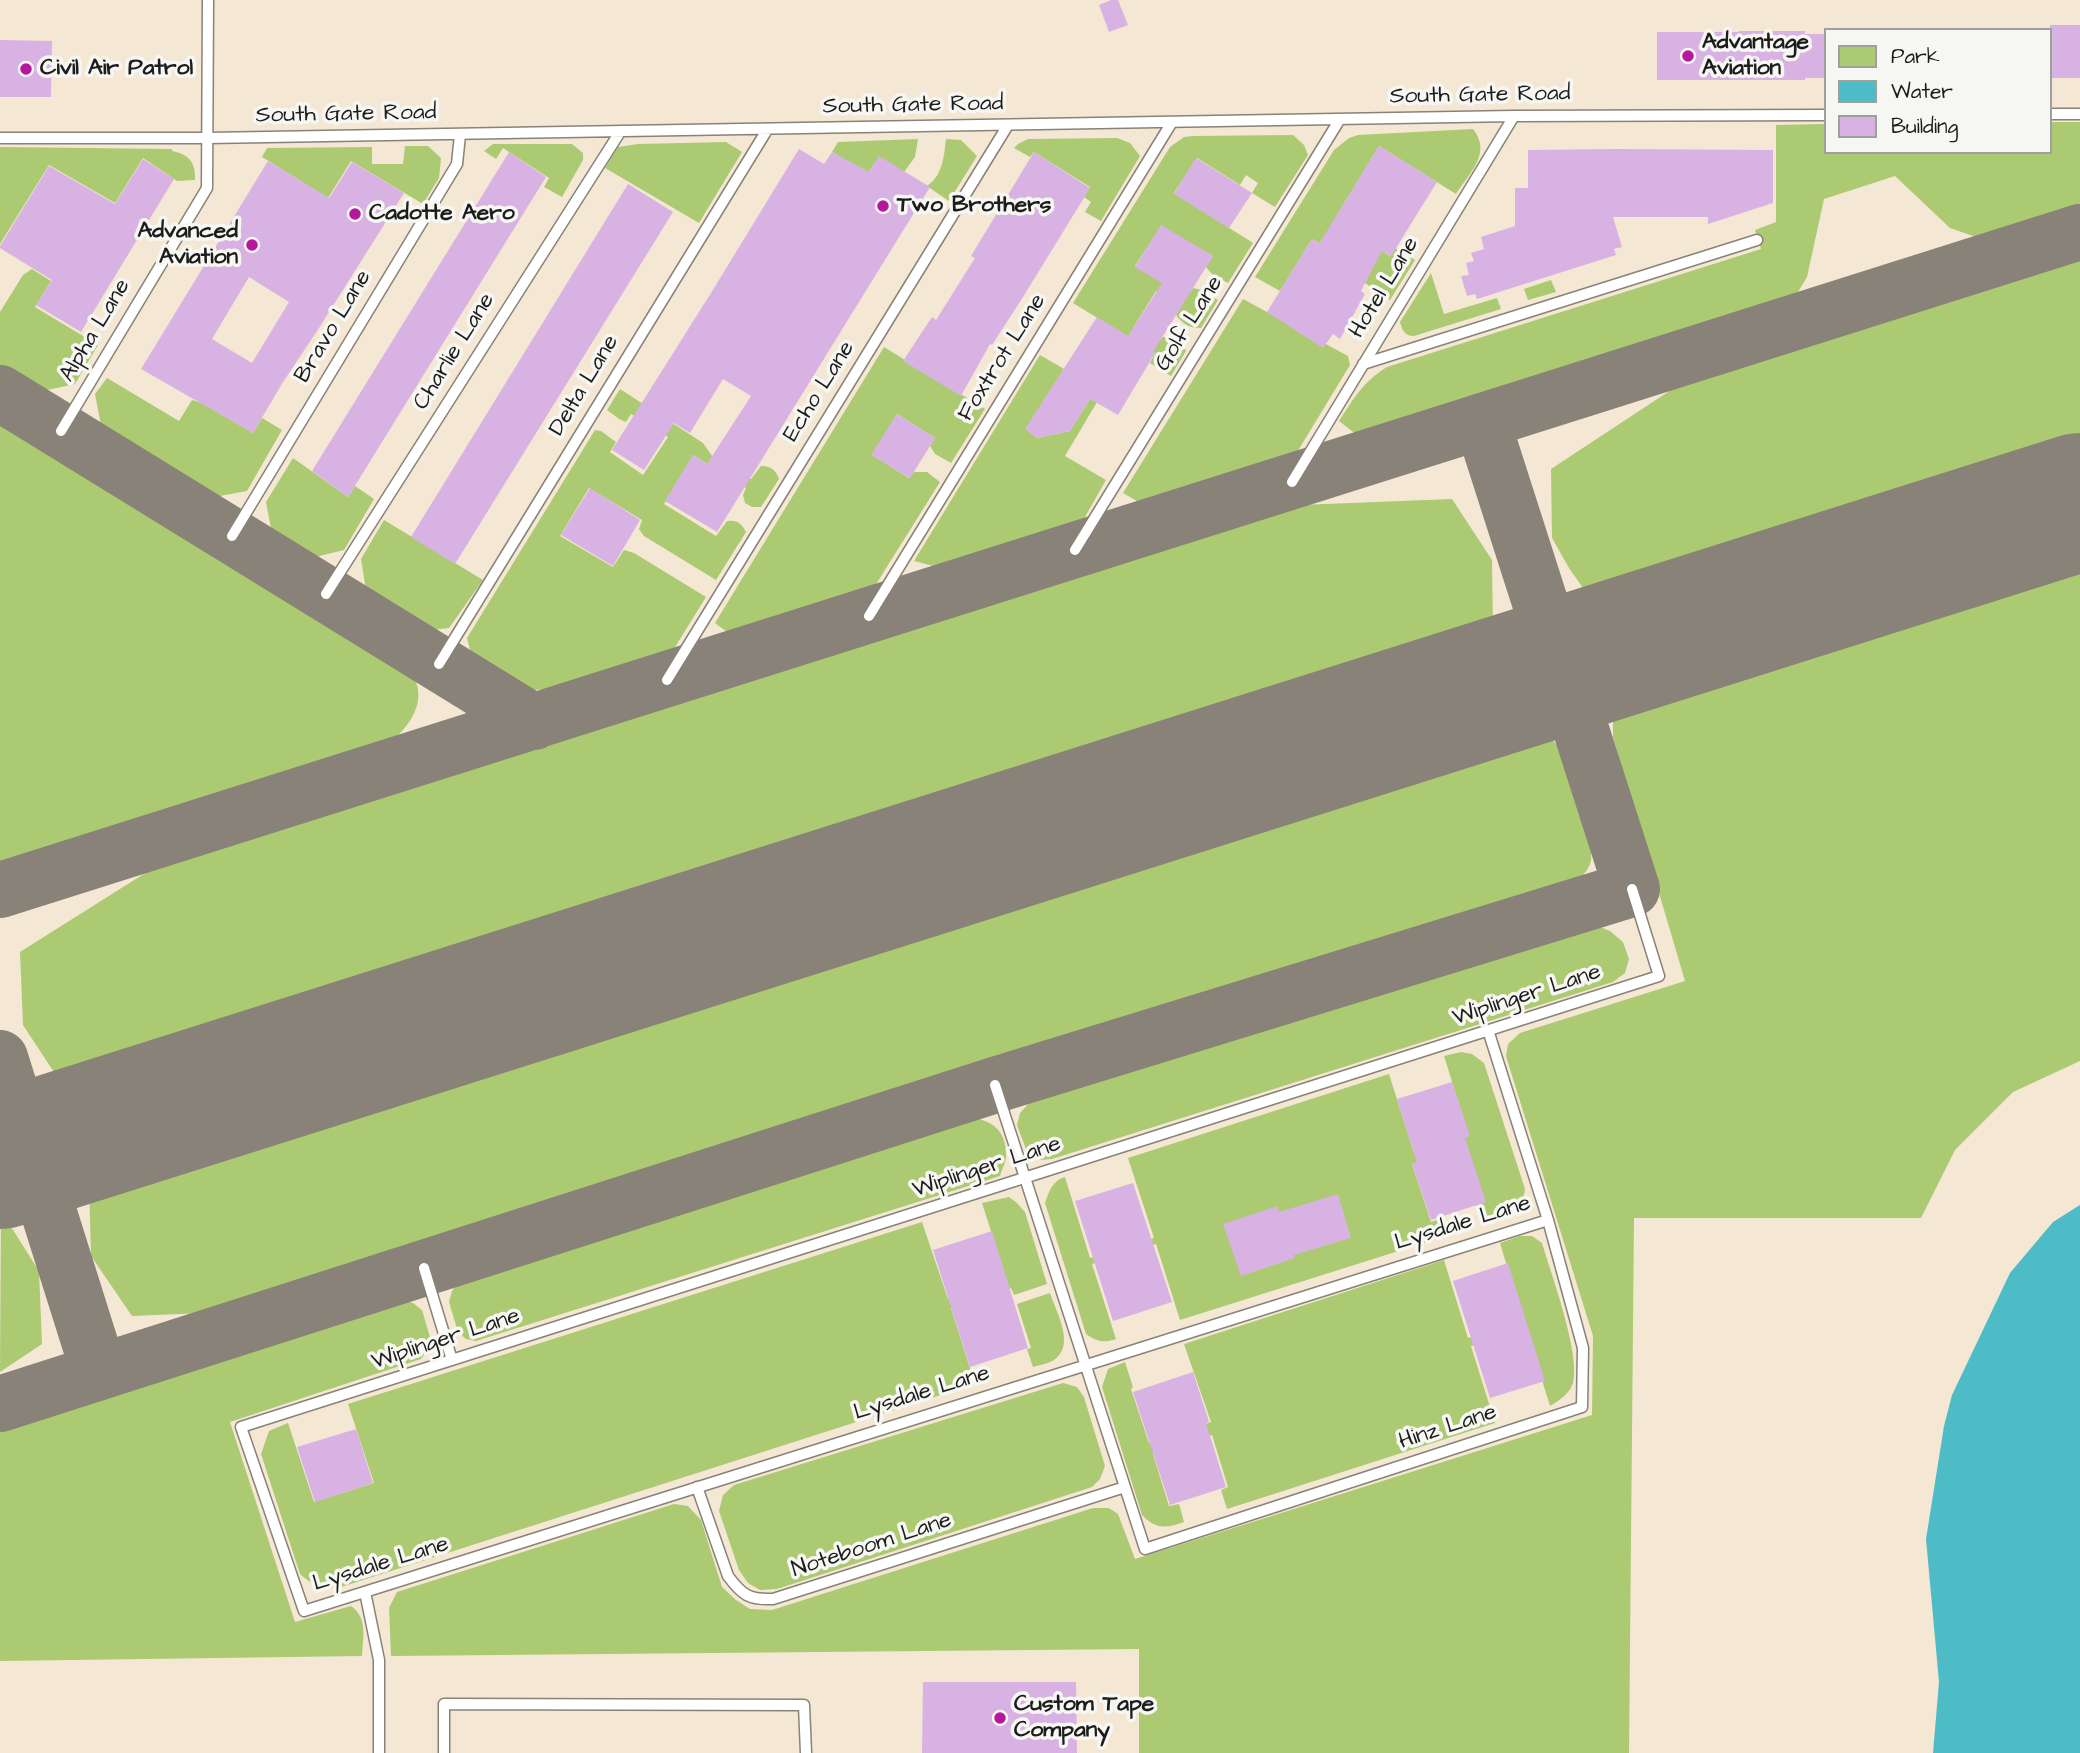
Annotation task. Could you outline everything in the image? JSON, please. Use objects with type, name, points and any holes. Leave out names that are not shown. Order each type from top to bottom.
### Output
[{"type":"lane","name":"Alpha Lane","points":[[61,431],[207,188],[208,0]]},
{"type":"lane","points":[[2052,114],[2080,114]]},
{"type":"lane","name":"South Gate Road","points":[[0,138],[460,135],[1514,116],[1825,115]]},
{"type":"lane","name":"Hotel Lane","points":[[1292,482],[1514,116]]},
{"type":"lane","name":"Golf Lane","points":[[1075,551],[1340,119]]},
{"type":"lane","name":"Foxtrot Lane","points":[[869,616],[1172,122]]},
{"type":"lane","name":"Echo Lane","points":[[667,680],[1008,125]]},
{"type":"lane","name":"Delta Lane","points":[[439,664],[767,130]]},
{"type":"lane","name":"Charlie Lane","points":[[326,594],[620,132]]},
{"type":"lane","name":"Bravo Lane","points":[[232,536],[457,164],[460,135]]},
{"type":"lane","points":[[1363,364],[1757,240]]},
{"type":"lane","name":"Wiplinger Lane","points":[[241,1427],[1658,975],[1632,889]]},
{"type":"lane","name":"Lysdale Lane","points":[[241,1427],[304,1611],[1548,1220],[1488,1030]]},
{"type":"lane","points":[[995,1085],[1125,1487]]},
{"type":"lane","name":"Hinz Lane","points":[[1125,1487],[1145,1549],[1582,1407],[1583,1349],[1548,1220]]},
{"type":"lane","points":[[424,1268],[452,1360]]},
{"type":"lane","name":"Noteboom Lane","points":[[697,1487],[728,1576],[747,1596],[758,1600],[773,1599],[1125,1487]]},
{"type":"lane","points":[[365,1592],[379,1660],[379,1753]]},
{"type":"lane","points":[[444,1753],[444,1704],[804,1705],[806,1753]]},
{"type":"green space","points":[[2052,122],[2080,122],[2080,208],[1994,236],[1973,236],[1950,228],[1895,176],[1824,199],[1807,277],[1798,292],[1781,304],[1533,378],[1357,435],[1339,421],[1365,385],[1387,367],[1761,249],[1755,230],[1776,222],[1776,125],[1825,124],[1825,154],[2052,154]]},
{"type":"green space","points":[[1473,129],[1478,138],[1480,154],[1473,170],[1456,194],[1379,146],[1334,220],[1390,256],[1395,248],[1415,260],[1390,300],[1365,283],[1369,275],[1312,239],[1280,291],[1255,277],[1334,150],[1349,138],[1358,135]]},
{"type":"green space","points":[[1293,135],[1304,145],[1308,155],[1275,207],[1252,193],[1258,183],[1246,175],[1240,185],[1197,158],[1174,193],[1253,243],[1228,283],[1212,274],[1206,267],[1213,256],[1161,226],[1135,266],[1186,297],[1193,288],[1218,300],[1201,328],[1197,328],[1187,325],[1176,315],[1181,306],[1156,291],[1133,328],[1157,344],[1163,337],[1176,341],[1184,348],[1186,351],[1171,376],[1150,363],[1155,353],[1073,303],[1170,147],[1184,137],[1193,136]]},
{"type":"green space","points":[[1117,138],[1130,143],[1140,156],[1101,221],[1085,212],[1091,202],[1084,197],[1090,187],[1034,152],[1030,157],[1014,148],[1028,139]]},
{"type":"green space","points":[[918,139],[915,157],[904,172],[879,157],[868,173],[832,152],[838,142]]},
{"type":"green space","points":[[946,139],[961,140],[977,156],[949,201],[927,186],[940,171]]},
{"type":"green space","points":[[726,142],[742,152],[699,223],[605,168],[618,147]]},
{"type":"green space","points":[[493,144],[572,144],[583,153],[583,160],[562,197],[544,187],[549,178],[503,148],[496,159],[484,151]]},
{"type":"green space","points":[[405,146],[428,146],[441,158],[439,178],[423,204],[351,161],[328,198],[262,157],[267,148],[372,147],[372,164],[403,164]]},
{"type":"green space","points":[[0,147],[172,149],[190,160],[195,180],[177,181],[143,158],[115,203],[49,165],[0,244]]},
{"type":"green space","points":[[2080,258],[2080,451],[1603,603],[1590,598],[1569,568],[1552,538],[1551,469],[1677,386]]},
{"type":"green space","points":[[32,269],[51,281],[35,307],[98,345],[75,384],[38,392],[0,369],[0,312],[23,275]]},
{"type":"green space","points":[[1431,273],[1444,314],[1497,298],[1501,309],[1414,336],[1406,334],[1400,322]]},
{"type":"green space","points":[[1551,280],[1556,292],[1528,300],[1524,289]]},
{"type":"green space","points":[[1243,299],[1348,356],[1350,365],[1296,454],[1142,504],[1123,493]]},
{"type":"green space","points":[[884,347],[985,409],[951,463],[935,454],[930,446],[935,438],[897,414],[872,455],[909,478],[914,472],[927,472],[940,482],[873,589],[731,635],[715,623]]},
{"type":"green space","points":[[1040,355],[1064,369],[1026,429],[1037,438],[1070,431],[1090,399],[1097,402],[1065,456],[1106,480],[1081,524],[941,568],[914,561]]},
{"type":"green space","points":[[107,378],[179,421],[192,400],[202,403],[253,433],[262,418],[282,430],[247,491],[209,498],[102,430],[95,394]]},
{"type":"green space","points":[[620,389],[703,443],[712,456],[751,479],[761,466],[773,469],[779,479],[761,507],[752,507],[745,503],[743,495],[746,488],[693,455],[664,504],[716,536],[727,521],[739,523],[746,532],[716,580],[644,536],[639,529],[642,520],[589,488],[560,536],[613,567],[624,550],[634,553],[706,597],[672,652],[554,689],[530,690],[473,662],[467,638],[595,430],[601,431],[616,442],[610,452],[643,475],[668,437],[631,414],[626,422],[607,410]]},
{"type":"green space","points":[[0,413],[403,664],[411,673],[418,693],[418,703],[409,722],[394,739],[0,865]]},
{"type":"green space","points":[[293,458],[348,497],[355,486],[374,499],[344,550],[307,559],[273,539],[266,502]]},
{"type":"green space","points":[[1452,499],[1492,560],[1493,632],[1488,639],[65,1089],[23,1025],[20,952],[150,870],[1300,505]]},
{"type":"green space","points":[[384,520],[483,580],[449,628],[423,631],[367,597],[361,559]]},
{"type":"green space","points":[[2080,550],[2080,1061],[2013,1092],[1955,1150],[1921,1218],[1634,1218],[1629,1753],[1139,1753],[1139,1649],[391,1656],[389,1608],[397,1592],[674,1504],[688,1506],[701,1520],[722,1587],[750,1609],[772,1610],[1093,1508],[1109,1508],[1118,1514],[1135,1559],[1592,1415],[1593,1336],[1506,1056],[1508,1044],[1520,1033],[1685,981],[1613,737],[1613,719],[1625,703],[1648,687]]},
{"type":"green space","points":[[1503,733],[1546,735],[1555,743],[1571,774],[1589,834],[1589,866],[1584,874],[1566,889],[229,1312],[132,1316],[91,1256],[89,1184]]},
{"type":"green space","points":[[1593,924],[1610,931],[1623,942],[1629,959],[1625,973],[1613,982],[1052,1159],[1039,1160],[1027,1152],[1017,1125],[1020,1113],[1031,1101],[1573,928]]},
{"type":"green space","points":[[1461,1052],[1472,1054],[1484,1063],[1525,1189],[1520,1205],[1511,1214],[1482,1224],[1476,1205],[1467,1145],[1412,1164],[1431,1222],[1440,1219],[1446,1236],[1180,1320],[1156,1244],[1092,1264],[1116,1339],[1101,1341],[1086,1334],[1045,1203],[1054,1183],[1065,1177],[1090,1258],[1154,1238],[1128,1158],[1389,1074],[1414,1153],[1469,1136],[1444,1056]]},
{"type":"green space","points":[[975,1118],[993,1125],[1004,1140],[1006,1156],[1000,1176],[476,1341],[466,1339],[458,1332],[449,1302],[458,1282]]},
{"type":"green space","points":[[1009,1197],[1025,1212],[1047,1284],[1014,1295],[1011,1288],[951,1308],[975,1384],[338,1588],[317,1585],[300,1574],[261,1454],[269,1431],[288,1423],[314,1502],[374,1483],[348,1404],[922,1222],[948,1299],[1007,1281],[982,1203]]},
{"type":"green space","points":[[1,1211],[39,1271],[42,1344],[0,1372]]},
{"type":"green space","points":[[1520,1236],[1532,1236],[1542,1243],[1569,1334],[1573,1353],[1573,1383],[1561,1399],[1550,1406],[1526,1328],[1471,1346],[1495,1423],[1227,1509],[1221,1490],[1228,1487],[1212,1435],[1153,1454],[1169,1506],[1179,1504],[1184,1522],[1162,1526],[1152,1523],[1142,1515],[1102,1387],[1108,1369],[1125,1362],[1149,1443],[1211,1422],[1184,1344],[1444,1260],[1468,1338],[1523,1320],[1500,1243]]},
{"type":"green space","points":[[1050,1293],[1063,1328],[1064,1346],[1054,1360],[1033,1367],[1027,1349],[1031,1348],[1017,1304]]},
{"type":"green space","points":[[400,1300],[413,1303],[422,1310],[430,1337],[429,1348],[421,1359],[230,1422],[295,1622],[351,1606],[362,1622],[362,1656],[0,1661],[0,1426]]},
{"type":"green space","points":[[1063,1383],[1077,1387],[1084,1397],[1105,1466],[1100,1479],[1092,1487],[777,1589],[760,1590],[748,1583],[739,1570],[719,1511],[723,1495],[734,1485]]},
{"type":"water","points":[[2080,1205],[2080,1753],[1933,1753],[1939,1682],[1926,1539],[1944,1426],[1952,1395],[2010,1273],[2053,1222]]},
{"type":"building","points":[[1118,0],[1128,25],[1109,32],[1099,5]]},
{"type":"building","points":[[2050,25],[2080,25],[2080,78],[2052,78]]},
{"type":"building","points":[[1805,31],[1805,34],[1825,34],[1825,78],[1657,80],[1657,32]]},
{"type":"building","name":"Civil Air Patrol","points":[[0,40],[52,41],[51,97],[0,97]]},
{"type":"building","points":[[1379,146],[1437,182],[1391,256],[1382,251],[1361,291],[1365,294],[1340,339],[1333,334],[1323,348],[1267,312],[1312,239],[1319,244]]},
{"type":"building","points":[[799,149],[824,164],[832,152],[869,172],[879,156],[930,187],[717,532],[665,501],[693,455],[707,464],[751,396],[723,379],[690,433],[674,423],[644,470],[612,450]]},
{"type":"building","points":[[1528,150],[1773,150],[1773,203],[1708,224],[1708,217],[1613,217],[1622,247],[1614,249],[1616,255],[1477,299],[1475,294],[1467,296],[1461,276],[1469,275],[1466,263],[1474,261],[1471,253],[1484,249],[1481,237],[1515,226],[1515,188],[1528,188]]},
{"type":"building","points":[[509,152],[546,177],[348,497],[312,471]]},
{"type":"building","points":[[1034,152],[1090,188],[1023,297],[992,345],[990,344],[961,396],[903,361],[932,317],[936,320],[975,258],[971,256]]},
{"type":"building","points":[[1196,158],[1252,193],[1229,228],[1174,194]]},
{"type":"building","points":[[143,159],[174,179],[81,332],[36,305],[52,280],[0,246],[49,166],[115,204]]},
{"type":"building","points":[[268,161],[329,198],[352,162],[404,193],[253,433],[141,369]],"holes":[[[249,277],[289,302],[252,363],[212,339]]]},
{"type":"building","points":[[628,184],[673,212],[455,564],[411,537]]},
{"type":"building","points":[[1161,225],[1213,256],[1153,352],[1155,353],[1118,415],[1090,399],[1070,431],[1037,438],[1025,429],[1097,317],[1128,336],[1162,283],[1135,267]]},
{"type":"building","points":[[897,414],[935,438],[910,478],[871,455]]},
{"type":"building","points":[[590,488],[640,520],[613,566],[561,535]]},
{"type":"building","points":[[1452,1082],[1470,1136],[1465,1138],[1486,1202],[1431,1220],[1412,1164],[1417,1162],[1397,1099]]},
{"type":"building","points":[[1133,1183],[1172,1302],[1113,1321],[1075,1201]]},
{"type":"building","points":[[1338,1194],[1351,1238],[1294,1255],[1295,1258],[1241,1276],[1223,1224],[1277,1206],[1279,1212]]},
{"type":"building","points":[[992,1231],[1028,1348],[970,1367],[933,1250]]},
{"type":"building","points":[[1508,1263],[1545,1381],[1490,1398],[1453,1281]]},
{"type":"building","points":[[1193,1372],[1226,1487],[1170,1505],[1133,1392]]},
{"type":"building","points":[[356,1429],[373,1483],[315,1502],[297,1447]]},
{"type":"building","name":"Custom Tape Company","points":[[923,1682],[1076,1682],[1077,1753],[922,1753]]},
{"type":"taxiway","points":[[0,890],[2080,232]]},
{"type":"taxiway","points":[[0,393],[534,722]]},
{"type":"taxiway","points":[[0,1404],[995,1085],[1632,889],[1482,421]]},
{"type":"taxiway","points":[[0,1058],[99,1372]]},
{"type":"runway","points":[[0,1160],[2080,502]]},
{"type":"place","name":"Advantage Aviation","points":[[1688,56]]},
{"type":"place","name":"Civil Air Patrol","points":[[26,69]]},
{"type":"place","name":"Two Brothers","points":[[883,206]]},
{"type":"place","name":"Cadotte Aero","points":[[355,214]]},
{"type":"place","name":"Advanced Aviation","points":[[252,245]]},
{"type":"place","name":"Custom Tape Company","points":[[1000,1718]]}]
